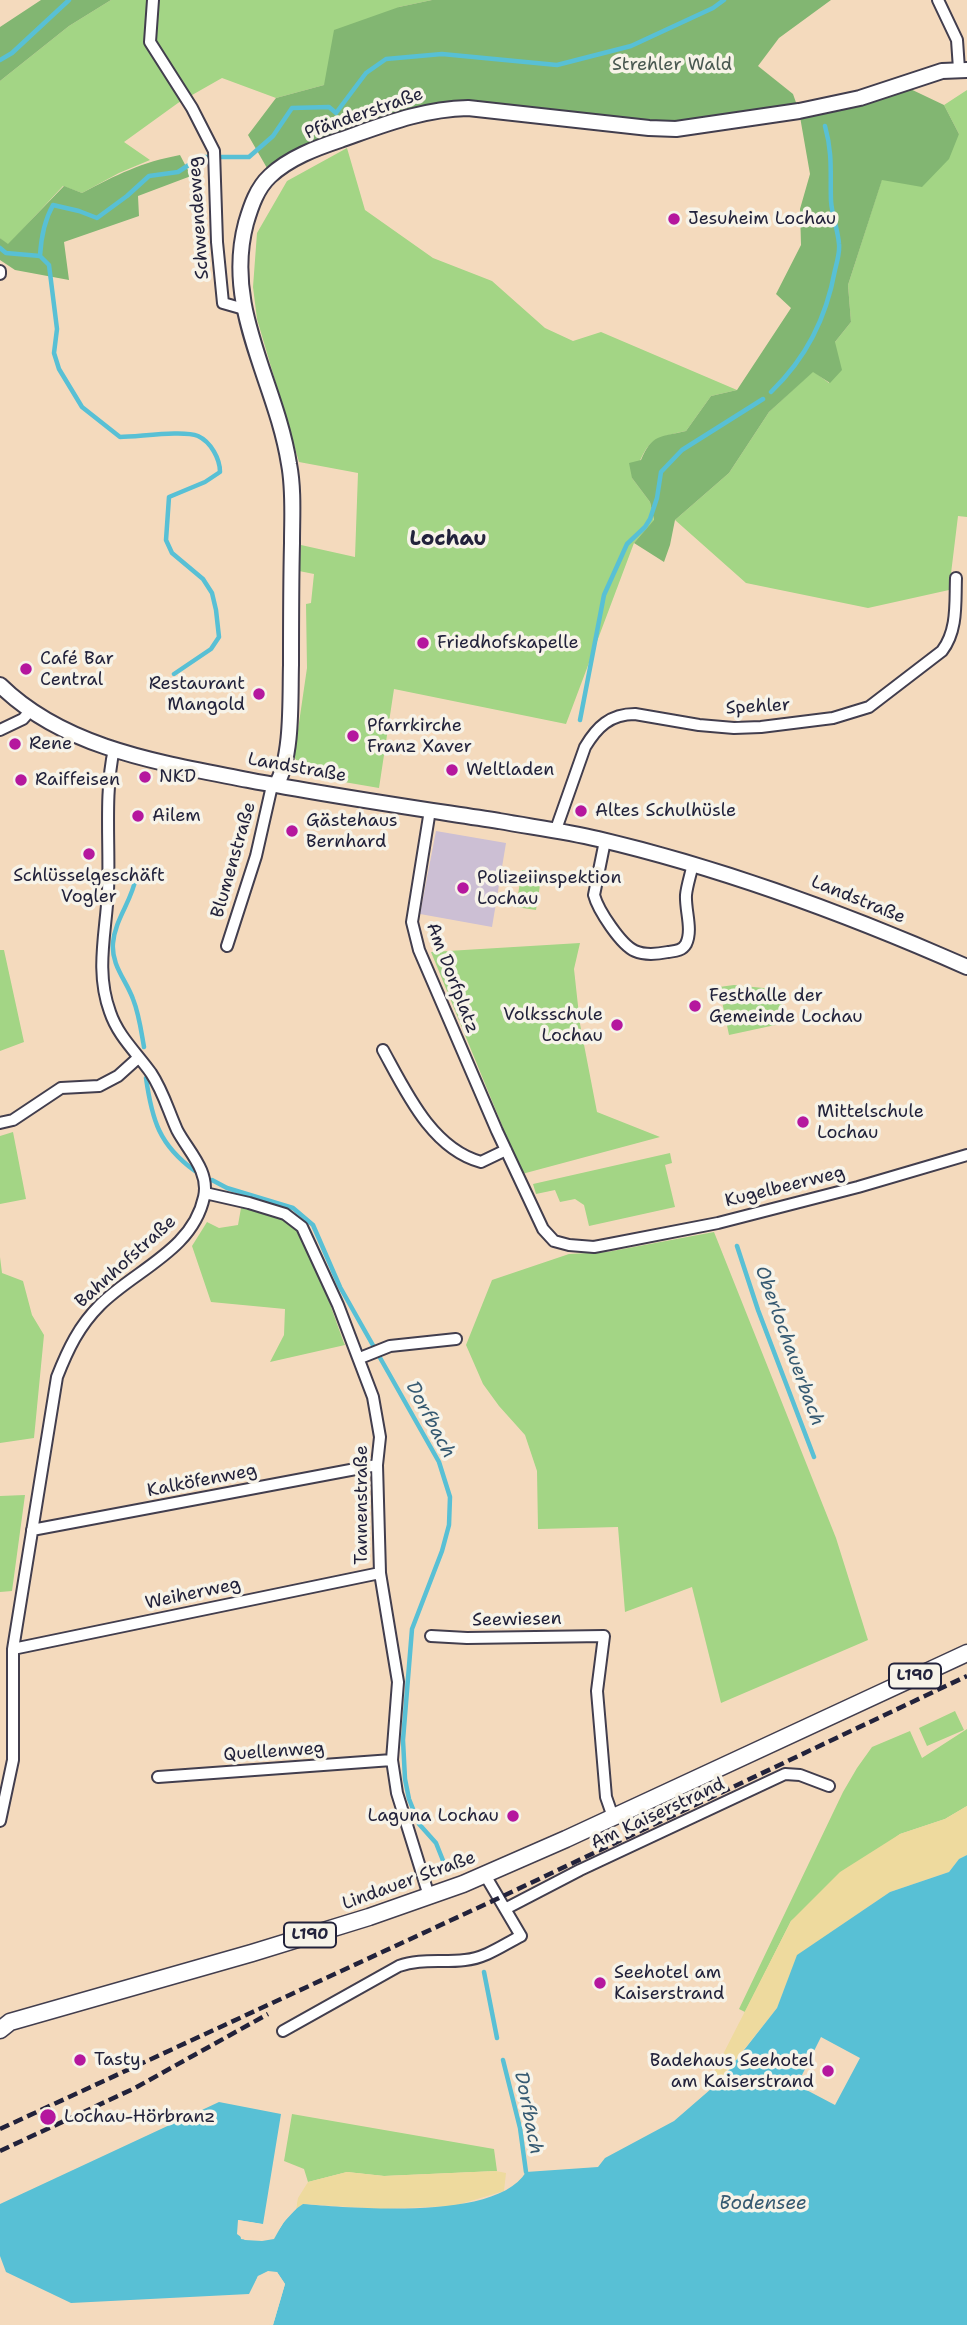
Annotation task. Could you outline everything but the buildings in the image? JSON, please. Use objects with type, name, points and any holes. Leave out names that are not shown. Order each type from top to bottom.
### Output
[{"type":"main road","name":"Lindauer Straße","points":[[3,2024],[265,1949],[485,1875],[967,1653]]},
{"type":"street","name":"Schwendeweg","points":[[153,0],[150,42],[192,108],[214,156],[217,242],[223,303],[244,309]]},
{"type":"street","points":[[937,0],[957,40],[963,69]]},
{"type":"street","name":"Pfänderstraße","points":[[276,785],[284,767],[290,713],[292,489],[285,445],[244,309],[239,272],[242,240],[250,209],[271,175],[299,156],[414,114],[442,109],[468,108],[649,128],[676,128],[799,111],[860,99],[942,71],[963,69]]},
{"type":"street","name":"Spehler","points":[[555,832],[585,747],[606,722],[623,714],[635,714],[716,727],[761,727],[833,718],[869,707],[942,651],[948,643],[954,625],[956,578]]},
{"type":"street","name":"Landstraße","points":[[0,685],[30,711],[60,729],[114,749],[276,785],[605,841],[693,863],[812,902],[875,926],[967,967]]},
{"type":"street","points":[[0,730],[23,719],[30,711]]},
{"type":"street","points":[[114,749],[110,790],[108,893],[100,963],[103,987],[110,1012],[120,1033],[150,1071],[166,1097],[178,1130],[201,1170],[205,1193]]},
{"type":"street","name":"Blumenstraße","points":[[227,946],[256,856],[271,790],[276,785]]},
{"type":"street","name":"Am Dorfplatz","points":[[430,810],[412,922],[422,958],[543,1230],[554,1241],[569,1245],[594,1247],[610,1244]]},
{"type":"street","points":[[605,841],[594,895],[597,904],[627,945],[636,952],[661,954],[680,950],[685,946],[688,936],[686,894],[693,863]]},
{"type":"street","points":[[383,1050],[404,1089],[449,1147],[481,1162],[506,1150]]},
{"type":"street","points":[[0,1123],[13,1120],[61,1088],[99,1086],[118,1076],[138,1058]]},
{"type":"street","name":"Kugelbeerweg","points":[[610,1244],[718,1223],[858,1187],[967,1155]]},
{"type":"street","name":"Tannenstraße","points":[[205,1193],[285,1214],[302,1227],[359,1357],[378,1418],[380,1437],[377,1465],[380,1573],[398,1682],[392,1760],[397,1793],[429,1896]]},
{"type":"street","name":"Bahnhofstraße","points":[[0,1821],[13,1703],[13,1649],[57,1377],[73,1339],[102,1304],[184,1237],[200,1212],[205,1193]]},
{"type":"street","points":[[359,1357],[390,1346],[456,1339]]},
{"type":"street","name":"Kalköfenweg","points":[[32,1530],[377,1465]]},
{"type":"street","name":"Weiherweg","points":[[13,1649],[380,1573]]},
{"type":"street","name":"Seewiesen","points":[[431,1636],[604,1636],[597,1691],[606,1797],[613,1817]]},
{"type":"street","points":[[0,1704],[13,1703]]},
{"type":"street","name":"Quellenweg","points":[[158,1777],[392,1760]]},
{"type":"street","name":"Am Kaiserstrand","points":[[505,1909],[580,1870],[785,1774],[800,1775],[829,1786]]},
{"type":"street","points":[[283,2031],[409,1962],[480,1957],[521,1936],[485,1875]]},
{"type":"shaded area","points":[[436,831],[506,843],[492,927],[420,914]]},
{"type":"green space","points":[[41,0],[111,0],[69,26],[0,81],[0,27]]},
{"type":"green space","points":[[111,0],[432,0],[399,7],[324,85],[276,98],[222,78],[178,103],[124,142],[150,160],[82,193],[63,186],[8,245],[0,238],[0,81],[69,26]]},
{"type":"green space","name":"Strehler Wald","points":[[432,0],[831,0],[779,38],[758,66],[793,94],[799,111],[676,129],[546,115],[414,114],[271,175],[248,135],[276,98],[324,85],[334,30],[399,7]]},
{"type":"green space","points":[[902,85],[944,105],[959,134],[949,159],[922,187],[882,180],[848,285],[851,322],[835,342],[842,370],[830,383],[813,372],[769,412],[729,473],[675,520],[664,562],[634,543],[654,520],[650,502],[632,478],[629,463],[641,460],[649,445],[658,438],[686,431],[711,396],[737,390],[791,308],[776,294],[801,245],[800,209],[810,174],[799,111]]},
{"type":"green space","points":[[967,90],[967,517],[958,516],[949,590],[868,608],[746,583],[675,520],[729,473],[769,412],[813,371],[829,383],[835,342],[851,322],[848,285],[882,179],[959,134],[944,105]]},
{"type":"green space","points":[[347,148],[365,210],[433,258],[492,281],[545,328],[573,341],[601,332],[737,390],[711,396],[686,431],[656,440],[642,456],[632,478],[650,502],[654,521],[634,543],[566,724],[394,689],[379,788],[309,776],[294,757],[307,668],[306,604],[311,603],[314,574],[299,571],[301,545],[355,557],[358,473],[299,462],[257,319],[253,287],[257,233],[287,181]]},
{"type":"green space","points":[[180,155],[191,176],[138,196],[139,216],[64,242],[69,280],[15,270],[0,260],[0,238],[8,244],[64,186],[82,193],[153,161]]},
{"type":"green space","points":[[522,870],[542,873],[536,910],[516,907]]},
{"type":"green space","points":[[580,943],[574,969],[580,1024],[597,1112],[660,1137],[522,1174],[431,952]]},
{"type":"green space","points":[[0,950],[4,950],[24,1042],[0,1051]]},
{"type":"green space","points":[[734,985],[783,990],[780,1024],[729,1035],[719,987]]},
{"type":"green space","points":[[13,1132],[26,1199],[0,1204],[0,1136]]},
{"type":"green space","points":[[670,1153],[672,1163],[665,1165],[675,1207],[589,1226],[584,1205],[575,1199],[560,1202],[555,1190],[536,1194],[533,1184]]},
{"type":"green space","points":[[241,1208],[281,1216],[299,1233],[314,1263],[345,1345],[270,1362],[284,1335],[285,1309],[211,1302],[192,1246],[207,1222],[219,1228],[238,1225]]},
{"type":"green space","points":[[714,1232],[836,1538],[868,1640],[721,1703],[692,1587],[625,1612],[618,1527],[538,1529],[537,1471],[525,1435],[483,1384],[466,1345],[492,1280],[569,1254],[607,1252]]},
{"type":"green space","points":[[0,1257],[2,1273],[23,1281],[32,1315],[44,1335],[34,1438],[0,1443]]},
{"type":"green space","points":[[25,1495],[12,1591],[0,1592],[0,1496]]},
{"type":"green space","points":[[955,1711],[964,1730],[927,1746],[919,1728]]},
{"type":"green space","points":[[967,1729],[967,1806],[945,1819],[900,1834],[791,1921],[745,2012],[739,2009],[843,1792],[872,1747],[910,1731],[922,1758]]},
{"type":"green space","points":[[292,2114],[494,2149],[497,2171],[384,2176],[347,2172],[308,2182],[304,2169],[284,2161]]},
{"type":"sand","points":[[967,1806],[967,1855],[959,1859],[949,1872],[890,1892],[798,1955],[777,2008],[718,2082],[715,2070],[791,1921],[840,1872],[900,1834],[945,1819]]},
{"type":"sand","points":[[496,2171],[506,2173],[504,2191],[454,2206],[381,2209],[303,2204],[296,2209],[298,2198],[308,2182],[347,2172],[384,2176]]},
{"type":"water","name":"Bodensee","points":[[967,1855],[967,2325],[273,2325],[285,2284],[277,2272],[258,2276],[249,2294],[71,2303],[6,2272],[0,2256],[0,2204],[219,2102],[281,2114],[263,2224],[238,2220],[241,2239],[256,2240],[273,2236],[293,2211],[303,2204],[388,2209],[456,2205],[486,2198],[510,2188],[526,2172],[598,2167],[605,2158],[674,2121],[719,2082],[777,2008],[797,1955],[890,1892],[949,1872],[959,1859]],"holes":[[[821,2037],[860,2058],[835,2105],[797,2085]]]},
{"type":"pier","points":[[297,2204],[274,2239],[245,2240],[237,2234],[238,2220],[267,2225],[263,2228],[241,2224],[240,2232],[243,2236],[272,2236],[280,2220]]},
{"type":"pier","points":[[268,2271],[277,2272],[285,2284],[273,2325],[269,2325],[281,2285],[275,2276],[261,2278],[249,2298],[258,2276]]},
{"type":"waterway","points":[[0,60],[12,53],[69,0]]},
{"type":"waterway","points":[[40,256],[43,230],[53,205],[97,218],[149,176],[178,172],[201,157],[249,157],[273,136],[292,108],[329,107],[336,113],[366,73],[386,59],[442,54],[557,65],[631,46],[713,8],[724,0]]},
{"type":"waterway","name":"Oberlochauerbach","points":[[771,392],[813,337],[826,305],[838,257],[839,247],[831,201],[830,155],[825,126]]},
{"type":"waterway","name":"Dorfbach","points":[[0,248],[6,253],[40,256],[49,265],[57,329],[54,353],[59,369],[82,407],[120,437],[191,434],[207,442],[216,456],[220,472],[205,482],[169,497],[166,540],[172,553],[203,579],[212,593],[219,637],[211,649],[174,674]]},
{"type":"waterway","name":"Oberlochauerbach","points":[[580,720],[604,595],[627,544],[650,519],[661,472],[682,450],[763,399]]},
{"type":"waterway","name":"Dorfbach","points":[[136,877],[114,934],[113,951],[135,1005],[144,1047]]},
{"type":"waterway","name":"Dorfbach","points":[[146,1078],[151,1107],[159,1130],[173,1151],[195,1171]]},
{"type":"waterway","name":"Dorfbach","points":[[212,1180],[227,1188],[293,1208],[313,1225],[340,1287],[439,1462],[450,1497],[449,1525],[442,1551],[412,1629],[403,1740],[409,1799],[419,1824],[436,1843],[446,1868]]},
{"type":"waterway","name":"Oberlochauerbach","points":[[737,1246],[758,1310],[814,1457]]},
{"type":"waterway","name":"Dorfbach","points":[[484,1972],[497,2038]]},
{"type":"waterway","name":"Dorfbach","points":[[503,2060],[520,2128],[526,2172]]},
{"type":"railway","points":[[0,2129],[499,1898],[967,1676]]},
{"type":"railway","points":[[0,2151],[135,2088],[268,2014]]},
{"type":"place","name":"Jesuheim Lochau","points":[[674,219]]},
{"type":"place","name":"Friedhofskapelle","points":[[423,643]]},
{"type":"place","name":"Café Bar Central","points":[[26,669]]},
{"type":"place","name":"Restaurant Mangold","points":[[259,694]]},
{"type":"place","name":"Pfarrkirche Franz Xaver","points":[[353,736]]},
{"type":"place","name":"Rene","points":[[15,744]]},
{"type":"place","name":"Weltladen","points":[[452,770]]},
{"type":"place","name":"NKD","points":[[145,777]]},
{"type":"place","name":"Raiffeisen","points":[[21,780]]},
{"type":"place","name":"Altes Schulhüsle","points":[[581,811]]},
{"type":"place","name":"Ailem","points":[[138,816]]},
{"type":"place","name":"Gästehaus Bernhard","points":[[292,831]]},
{"type":"place","name":"Schlüsselgeschäft Vogler","points":[[89,854]]},
{"type":"place","name":"Polizeiinspektion Lochau","points":[[463,888]]},
{"type":"place","name":"Festhalle der Gemeinde Lochau","points":[[695,1006]]},
{"type":"place","name":"Volksschule Lochau","points":[[617,1025]]},
{"type":"place","name":"Mittelschule Lochau","points":[[803,1122]]},
{"type":"place","name":"Laguna Lochau","points":[[513,1816]]},
{"type":"place","name":"Seehotel am Kaiserstrand","points":[[600,1983]]},
{"type":"place","name":"Tasty","points":[[80,2060]]},
{"type":"place","name":"Badehaus Seehotel am Kaiserstrand","points":[[828,2071]]},
{"type":"place","name":"Lochau-Hörbranz","points":[[48,2117]]},
{"type":"district","name":"Lochau","points":[[448,540]]}]
